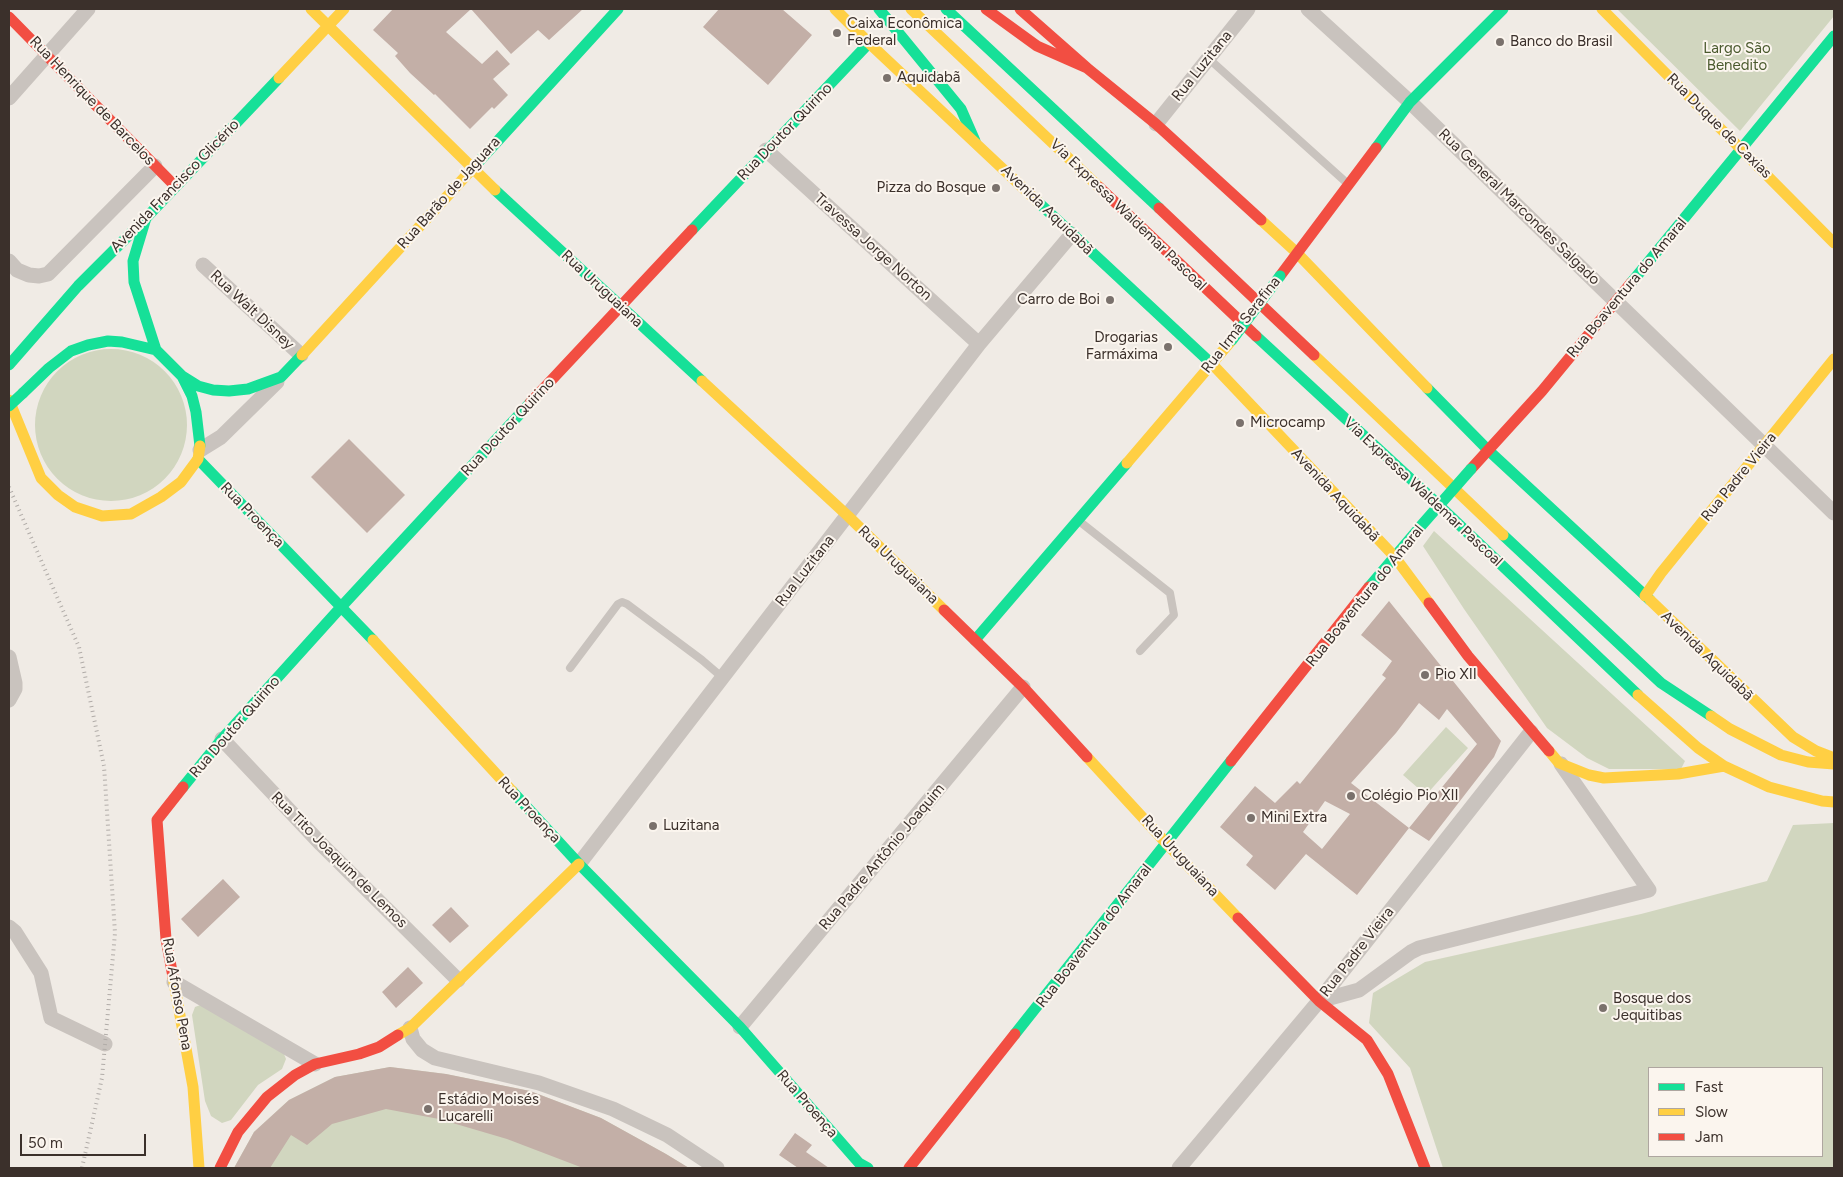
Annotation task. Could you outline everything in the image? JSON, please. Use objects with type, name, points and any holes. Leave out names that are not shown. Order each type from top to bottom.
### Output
[{"type":"main road","name":"Rua Uruguaiana","points":[[311,9],[472,168],[848,516],[1023,688],[1167,844],[1319,1001],[1367,1040],[1388,1074],[1424,1168]]},
{"type":"main road","name":"Avenida Francisco Glicério","points":[[9,365],[78,286],[146,218],[344,9]]},
{"type":"main road","name":"Rua Barão de Jaguara","points":[[281,377],[618,9]]},
{"type":"main road","name":"Avenida Aquidabã","points":[[835,9],[869,44],[1212,363],[1394,556],[1468,656],[1531,732],[1560,763],[1588,775],[1604,778],[1678,774],[1724,766]]},
{"type":"main road","points":[[879,9],[961,109],[975,141]]},
{"type":"main road","name":"Via Expressa Waldemar Pascoal","points":[[911,9],[1638,695],[1698,748],[1724,766],[1769,786],[1822,801],[1834,802]]},
{"type":"main road","name":"Via Expressa Waldemar Pascoal","points":[[946,9],[1661,683],[1730,729],[1781,756],[1808,762],[1834,764]]},
{"type":"main road","points":[[986,9],[1037,46],[1087,68]]},
{"type":"main road","name":"Avenida Aquidabã","points":[[1020,9],[1087,68],[1156,124],[1296,252],[1488,450],[1645,596],[1740,689],[1793,737],[1816,752],[1834,758]]},
{"type":"main road","name":"Rua Irmã Serafina","points":[[975,640],[1232,340],[1410,102],[1504,9]]},
{"type":"main road","name":"Rua Duque de Caxias","points":[[1602,9],[1834,243]]},
{"type":"main road","name":"Rua Henrique de Barcelos","points":[[9,17],[175,186]]},
{"type":"main road","name":"Rua Boaventura do Amaral","points":[[909,1168],[1394,556],[1542,391],[1834,36]]},
{"type":"main road","name":"Rua Doutor Quirino","points":[[157,820],[163,810],[222,740],[342,606],[766,150],[869,44]]},
{"type":"main road","points":[[146,218],[133,261],[134,282],[156,350],[182,376],[198,386],[213,390],[248,389],[281,377]]},
{"type":"main road","points":[[9,406],[49,368],[72,351],[88,345],[108,342],[122,342],[156,350]]},
{"type":"main road","name":"Rua Padre Vieira","points":[[1645,596],[1661,573],[1834,358]]},
{"type":"main road","points":[[9,400],[41,478],[58,495],[75,507],[102,516],[131,514],[161,497],[181,482],[199,455],[196,412],[192,396],[182,376]]},
{"type":"main road","name":"Rua Proença","points":[[199,455],[342,606],[580,864],[740,1028],[863,1166]]},
{"type":"main road","name":"Rua Afonso Pena","points":[[157,820],[166,939],[193,1087],[199,1168]]},
{"type":"main road","points":[[220,1168],[238,1132],[267,1097],[295,1075],[315,1064],[359,1054],[378,1047],[410,1028],[580,864]]},
{"type":"street","points":[[9,98],[88,9]]},
{"type":"street","name":"Rua Luzitana","points":[[1156,124],[1248,9]]},
{"type":"street","name":"Rua General Marcondes Salgado","points":[[1308,9],[1410,102],[1834,513]]},
{"type":"street","name":"Travessa Jorge Norton","points":[[766,150],[979,344]]},
{"type":"street","name":"Avenida Francisco Glicério","points":[[9,261],[17,270],[28,275],[39,276],[48,274],[155,166]]},
{"type":"street","name":"Rua Luzitana","points":[[580,864],[979,344],[1072,234]]},
{"type":"street","name":"Rua Walt Disney","points":[[203,265],[300,355]]},
{"type":"street","points":[[199,455],[221,437],[281,377]]},
{"type":"street","points":[[9,657],[15,689],[9,700]]},
{"type":"street","name":"Rua Padre Antônio Joaquim","points":[[740,1028],[1023,688]]},
{"type":"street","name":"Rua Padre Vieira","points":[[1179,1168],[1319,1001],[1531,732]]},
{"type":"street","name":"Rua Tito Joaquim de Lemos","points":[[222,740],[321,844],[458,980]]},
{"type":"street","points":[[1319,1001],[1359,990],[1410,952],[1419,948],[1649,890],[1560,763]]},
{"type":"street","points":[[9,928],[15,932],[42,973],[52,1018],[106,1044]]},
{"type":"street","points":[[174,982],[315,1064]]},
{"type":"street","points":[[410,1028],[413,1039],[422,1050],[435,1058],[539,1083],[613,1110],[667,1135],[718,1168]]},
{"type":"lane","points":[[1208,58],[1348,184]]},
{"type":"lane","points":[[1078,520],[1170,593],[1174,615],[1140,651]]},
{"type":"lane","points":[[570,668],[618,604],[622,602],[702,660],[723,678]]},
{"type":"green space","name":"Largo São Benedito","points":[[1617,9],[1834,9],[1834,16],[1740,131]]},
{"type":"green space","points":[[111,349],[140,355],[165,371],[181,396],[187,425],[181,454],[165,479],[140,495],[111,501],[82,495],[57,479],[41,454],[35,425],[41,396],[57,371],[82,355]]},
{"type":"green space","points":[[1434,531],[1685,761],[1681,769],[1609,769],[1587,758],[1547,728],[1464,609],[1423,546]]},
{"type":"green space","points":[[1446,727],[1468,748],[1426,795],[1403,775]]},
{"type":"green space","name":"Bosque dos Jequitibas","points":[[1834,823],[1834,1168],[1443,1168],[1410,1068],[1369,1023],[1373,993],[1425,962],[1641,914],[1767,881],[1793,825]]},
{"type":"green space","points":[[203,1004],[282,1049],[286,1059],[282,1069],[258,1085],[231,1120],[222,1123],[211,1116],[205,1101],[192,1015],[195,1007]]},
{"type":"green space","name":"Estádio Moisés Lucarelli","points":[[390,1067],[446,1074],[530,1091],[601,1118],[689,1168],[234,1168],[254,1132],[289,1100],[335,1077]]},
{"type":"building","points":[[393,9],[471,9],[446,32],[482,64],[497,50],[510,64],[493,79],[508,95],[494,109],[492,107],[470,129],[435,94],[410,73],[395,56],[398,53],[373,30]]},
{"type":"building","points":[[471,9],[583,9],[549,40],[538,30],[511,54]]},
{"type":"building","points":[[719,9],[782,9],[812,35],[768,85],[703,27]]},
{"type":"building","points":[[349,439],[405,495],[367,533],[311,477]]},
{"type":"building","points":[[1389,601],[1501,741],[1494,757],[1429,841],[1409,828],[1357,895],[1306,854],[1275,890],[1246,865],[1253,856],[1220,827],[1255,786],[1275,803],[1297,781],[1300,784],[1386,678],[1382,675],[1392,661],[1361,635]],"holes":[[[1419,703],[1439,720],[1447,709],[1477,744],[1409,828],[1351,783],[1396,733]],[[1325,801],[1350,814],[1322,849],[1303,832]]]},
{"type":"building","points":[[223,879],[240,897],[198,937],[181,919]]},
{"type":"building","points":[[451,907],[469,926],[450,943],[432,925]]},
{"type":"building","points":[[408,967],[423,983],[396,1008],[382,992]]},
{"type":"building","name":"Estádio Moisés Lucarelli","points":[[390,1067],[446,1074],[530,1091],[601,1118],[689,1168],[583,1168],[507,1139],[439,1119],[386,1109],[332,1124],[307,1145],[291,1135],[270,1168],[234,1168],[254,1132],[289,1100],[335,1077]]},
{"type":"building","points":[[795,1133],[812,1145],[806,1152],[829,1168],[798,1168],[779,1155]]},
{"type":"railway","points":[[9,487],[79,647],[104,766],[115,933],[102,1078],[82,1168]]},
{"type":"traffic: fast","points":[[473,168],[618,9]]},
{"type":"traffic: fast","points":[[879,9],[961,109],[975,141]]},
{"type":"traffic: fast","points":[[946,9],[1159,208]]},
{"type":"traffic: fast","points":[[1376,148],[1410,102],[1503,9]]},
{"type":"traffic: fast","points":[[1631,283],[1834,36]]},
{"type":"traffic: fast","points":[[692,230],[869,43]]},
{"type":"traffic: fast","points":[[9,365],[78,286],[146,218],[279,78]]},
{"type":"traffic: fast","points":[[495,190],[702,381]]},
{"type":"traffic: fast","points":[[1038,202],[1214,366]]},
{"type":"traffic: fast","points":[[146,218],[133,261],[134,282],[156,350],[182,376],[198,386],[213,390],[248,389],[281,377],[302,355]]},
{"type":"traffic: fast","points":[[1232,340],[1280,276]]},
{"type":"traffic: fast","points":[[1256,336],[1426,493],[1638,695]]},
{"type":"traffic: fast","points":[[23,393],[49,368],[71,351],[88,345],[108,341],[122,342],[156,350]]},
{"type":"traffic: fast","points":[[182,376],[192,396],[200,446]]},
{"type":"traffic: fast","points":[[1427,388],[1488,450],[1650,600]]},
{"type":"traffic: fast","points":[[9,406],[23,393]]},
{"type":"traffic: fast","points":[[183,787],[222,739],[342,606],[530,403]]},
{"type":"traffic: fast","points":[[198,459],[373,640]]},
{"type":"traffic: fast","points":[[975,640],[1127,463]]},
{"type":"traffic: fast","points":[[1420,527],[1471,469]]},
{"type":"traffic: fast","points":[[1369,587],[1420,527]]},
{"type":"traffic: fast","points":[[1503,535],[1661,683],[1711,716]]},
{"type":"traffic: fast","points":[[1015,1034],[1231,761]]},
{"type":"traffic: fast","points":[[512,791],[579,864],[740,1027],[859,1163],[868,1168]]},
{"type":"traffic: slow","points":[[311,9],[495,190]]},
{"type":"traffic: slow","points":[[279,78],[344,9]]},
{"type":"traffic: slow","points":[[835,9],[1038,202]]},
{"type":"traffic: slow","points":[[911,9],[1099,187]]},
{"type":"traffic: slow","points":[[1602,9],[1834,243]]},
{"type":"traffic: slow","points":[[302,355],[473,168]]},
{"type":"traffic: slow","points":[[1261,220],[1296,252],[1427,388]]},
{"type":"traffic: slow","points":[[1127,463],[1232,340]]},
{"type":"traffic: slow","points":[[1314,355],[1503,535]]},
{"type":"traffic: slow","points":[[1645,596],[1661,573],[1834,359]]},
{"type":"traffic: slow","points":[[1214,366],[1394,556],[1429,603]]},
{"type":"traffic: slow","points":[[702,381],[848,516],[944,610]]},
{"type":"traffic: slow","points":[[9,400],[41,478],[58,495],[75,507],[102,516],[131,514],[161,497],[181,482],[198,459],[200,446]]},
{"type":"traffic: slow","points":[[1650,600],[1793,737],[1816,751],[1834,758]]},
{"type":"traffic: slow","points":[[373,640],[512,791]]},
{"type":"traffic: slow","points":[[1638,695],[1698,748],[1724,766],[1769,787],[1822,801],[1834,802]]},
{"type":"traffic: slow","points":[[1711,716],[1730,729],[1781,755],[1808,762],[1834,764]]},
{"type":"traffic: slow","points":[[1549,751],[1559,763],[1589,775],[1604,778],[1678,774],[1724,766]]},
{"type":"traffic: slow","points":[[1087,757],[1238,918]]},
{"type":"traffic: slow","points":[[398,1035],[410,1028],[579,864]]},
{"type":"traffic: slow","points":[[173,977],[193,1087],[199,1168]]},
{"type":"traffic: jam","points":[[986,9],[1037,46],[1087,68]]},
{"type":"traffic: jam","points":[[1020,9],[1087,68],[1156,124],[1261,220]]},
{"type":"traffic: jam","points":[[9,17],[175,186]]},
{"type":"traffic: jam","points":[[1280,276],[1376,148]]},
{"type":"traffic: jam","points":[[1099,187],[1256,336]]},
{"type":"traffic: jam","points":[[1159,208],[1314,355]]},
{"type":"traffic: jam","points":[[530,403],[692,230]]},
{"type":"traffic: jam","points":[[1471,469],[1542,391],[1631,283]]},
{"type":"traffic: jam","points":[[1231,761],[1369,587]]},
{"type":"traffic: jam","points":[[1429,603],[1468,656],[1549,751]]},
{"type":"traffic: jam","points":[[944,610],[1023,687],[1087,757]]},
{"type":"traffic: jam","points":[[173,977],[166,939],[157,820],[183,787]]},
{"type":"traffic: jam","points":[[1238,918],[1319,1001],[1367,1040],[1388,1074],[1425,1168]]},
{"type":"traffic: jam","points":[[909,1168],[1015,1034]]},
{"type":"traffic: jam","points":[[220,1168],[238,1132],[267,1097],[295,1075],[315,1064],[359,1054],[379,1047],[398,1035]]},
{"type":"place","name":"Caixa Econômica Federal","points":[[837,33]]},
{"type":"place","name":"Banco do Brasil","points":[[1500,42]]},
{"type":"place","name":"Aquidabã","points":[[887,78]]},
{"type":"place","name":"Pizza do Bosque","points":[[996,188]]},
{"type":"place","name":"Carro de Boi","points":[[1110,300]]},
{"type":"place","name":"Drogarias Farmáxima","points":[[1168,347]]},
{"type":"place","name":"Microcamp","points":[[1240,423]]},
{"type":"place","name":"Pio XII","points":[[1425,675]]},
{"type":"place","name":"Colégio Pio XII","points":[[1351,796]]},
{"type":"place","name":"Mini Extra","points":[[1251,818]]},
{"type":"place","name":"Luzitana","points":[[653,826]]},
{"type":"place","name":"Bosque dos Jequitibas","points":[[1603,1008]]},
{"type":"place","name":"Estádio Moisés Lucarelli","points":[[428,1109]]}]
